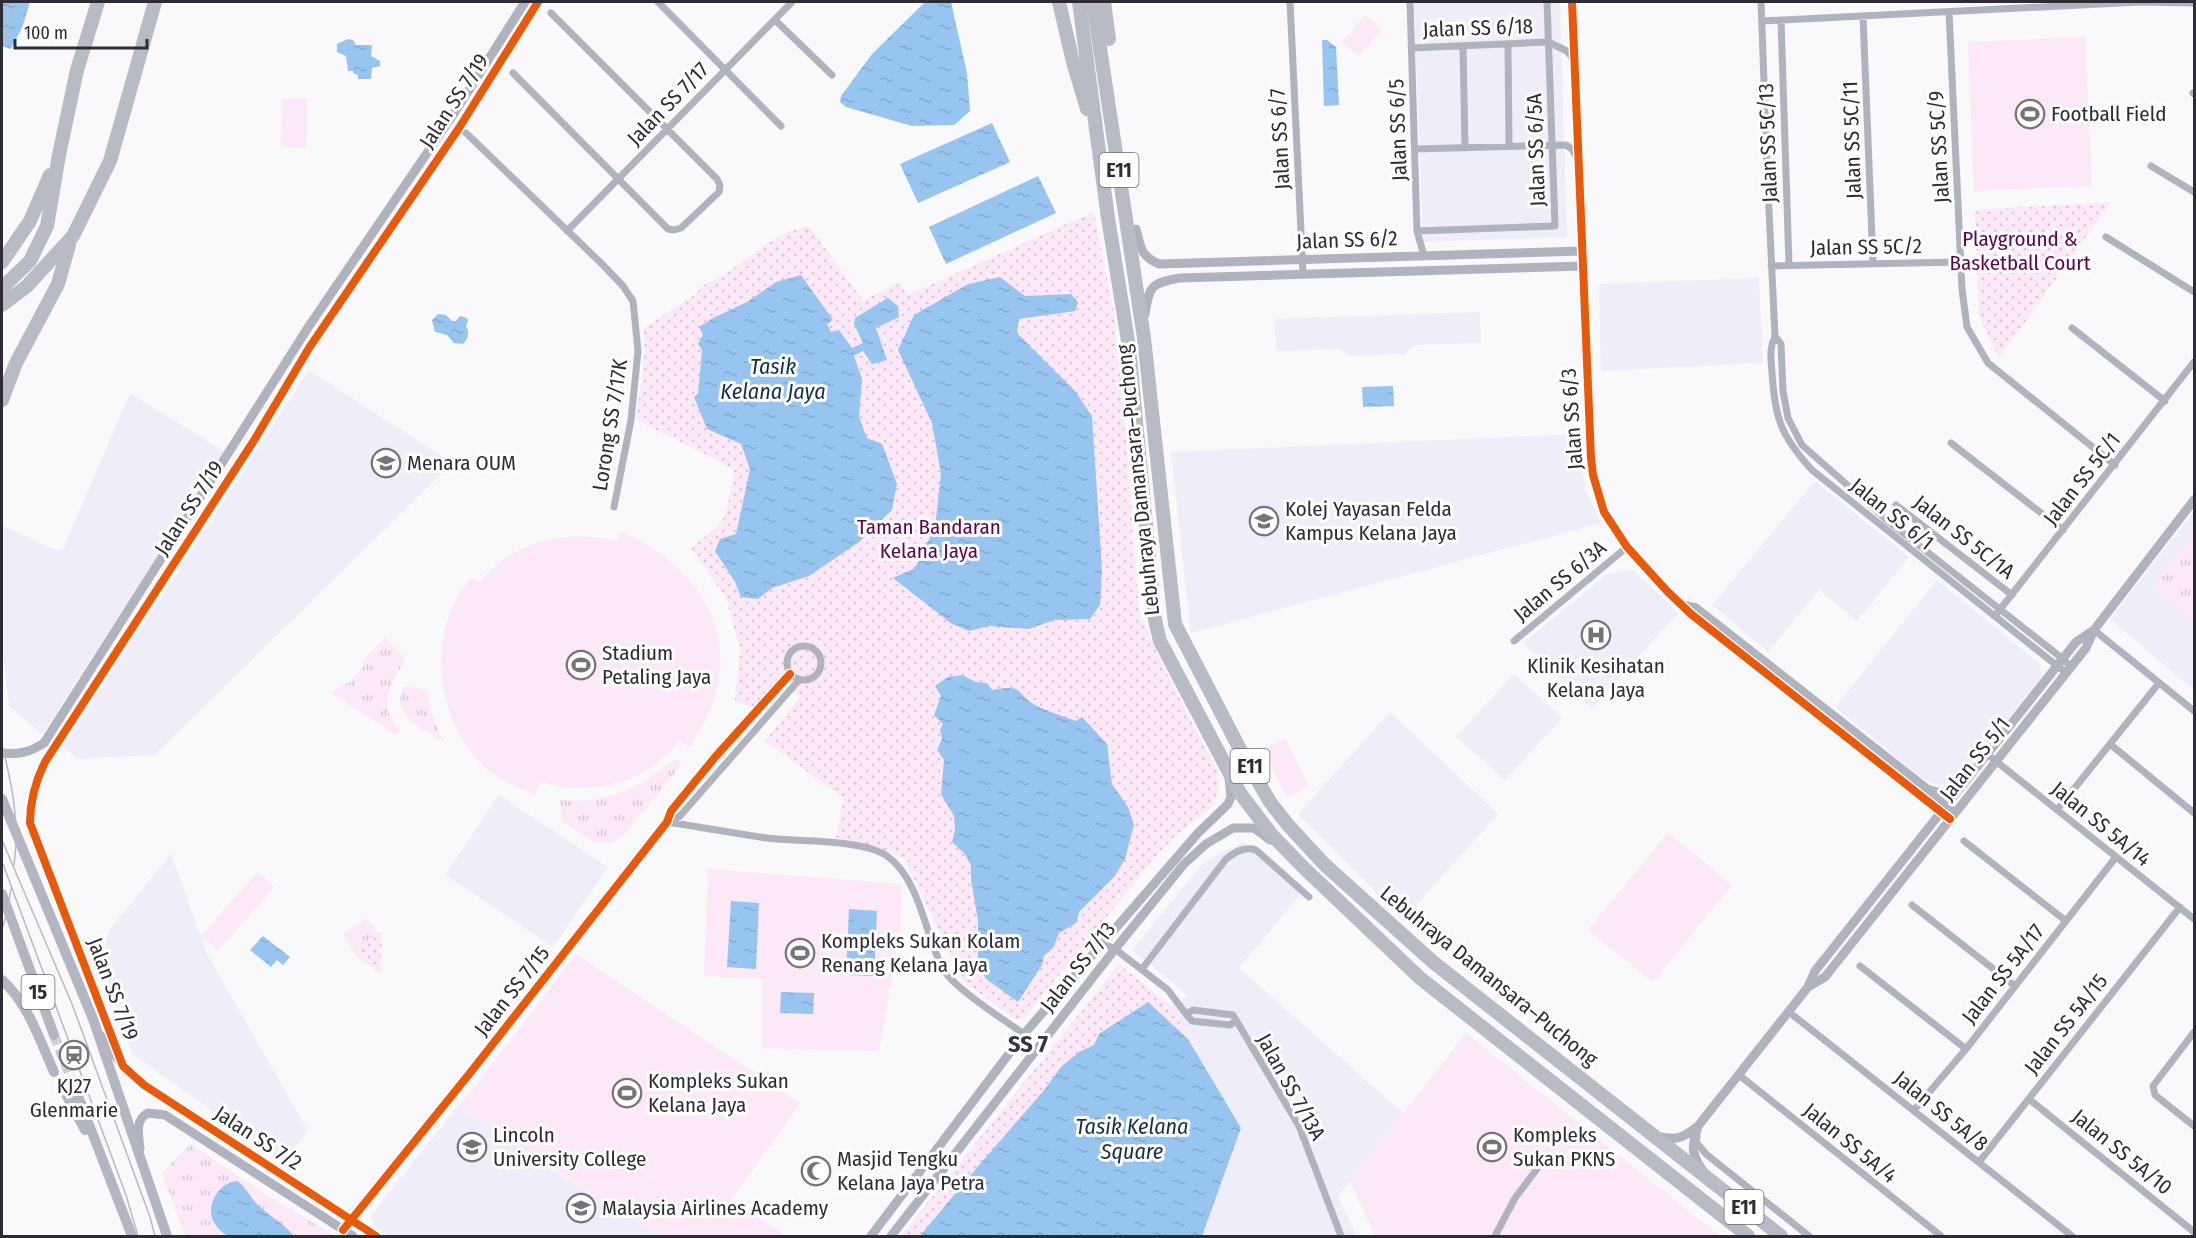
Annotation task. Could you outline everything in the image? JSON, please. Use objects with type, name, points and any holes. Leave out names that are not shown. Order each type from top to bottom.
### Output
[{"type":"highway","points":[[2,288],[30,261],[46,226],[77,70],[98,2]]},
{"type":"highway","points":[[2,400],[16,363],[58,284],[69,243],[110,161],[155,2]]},
{"type":"highway","points":[[1059,2],[1100,158]]},
{"type":"highway","points":[[1074,2],[1092,94]]},
{"type":"highway","name":"Lebuhraya Damansara–Puchong","points":[[1079,2],[1129,347],[1155,620],[1160,641],[1227,772],[1255,814],[1303,867],[1420,978],[1748,1236]]},
{"type":"highway","name":"Lebuhraya Damansara–Puchong","points":[[1094,2],[1144,338],[1175,624],[1231,733],[1270,802],[1325,865],[1432,962],[1781,1236]]},
{"type":"highway","points":[[1104,2],[1136,228],[1147,329],[1144,338]]},
{"type":"highway","points":[[2,262],[30,221],[59,155]]},
{"type":"highway","points":[[2,305],[27,286],[69,243]]},
{"type":"main road","name":"15","points":[[2,799],[93,1019],[167,1236]]},
{"type":"main road","name":"15","points":[[2,894],[54,1035]]},
{"type":"main road","points":[[2,980],[22,1005],[54,1072]]},
{"type":"main road","points":[[93,1019],[123,1066]]},
{"type":"main road","points":[[73,1083],[132,1236]]},
{"type":"main road","points":[[62,1087],[98,1150]]},
{"type":"street","name":"Jalan SS 7/19","points":[[2,753],[15,754],[31,751],[44,743],[309,326],[453,115],[525,2]]},
{"type":"street","name":"Jalan SS 7/19","points":[[123,1066],[30,823],[32,796],[36,782],[45,762],[253,442],[309,348],[459,128],[538,2]]},
{"type":"street","name":"Jalan SS 7/17","points":[[567,231],[792,2]]},
{"type":"street","name":"Jalan SS 6/7","points":[[1290,2],[1303,274]]},
{"type":"street","name":"Jalan SS 6/5","points":[[1410,2],[1417,231],[1424,255]]},
{"type":"street","name":"Jalan SS 6/5A","points":[[1417,231],[1555,226],[1547,2]]},
{"type":"street","name":"Jalan SS 6/3","points":[[1572,2],[1593,475],[1604,512],[1627,547],[1683,605],[1696,608],[1923,792],[1944,808],[1956,811]]},
{"type":"street","name":"Jalan SS 6/1","points":[[1761,2],[1775,336],[1770,347],[1777,419],[1793,450],[1836,491],[1995,616],[2061,662]]},
{"type":"street","points":[[1969,2],[1970,10]]},
{"type":"street","points":[[662,3],[781,126]]},
{"type":"street","points":[[1762,21],[2096,3],[2194,3]]},
{"type":"street","name":"Jalan SS 5C/9","points":[[1949,12],[1960,262],[1966,327],[1988,363],[2115,465]]},
{"type":"street","points":[[513,73],[668,229],[681,228],[719,192],[720,185],[717,179],[551,13]]},
{"type":"street","name":"Jalan SS 5C/11","points":[[1863,16],[1873,264]]},
{"type":"street","points":[[775,20],[832,75]]},
{"type":"street","name":"Jalan SS 5C/13","points":[[1781,20],[1789,265]]},
{"type":"street","name":"Jalan SS 6/18","points":[[1412,48],[1548,42],[1568,51],[1575,61]]},
{"type":"street","points":[[1508,44],[1509,146]]},
{"type":"street","points":[[1463,46],[1465,148]]},
{"type":"street","name":"Lorong SS 7/17K","points":[[466,133],[623,286],[633,301],[639,351],[631,420],[614,507]]},
{"type":"street","points":[[1415,149],[1566,145],[1572,149],[1579,160]]},
{"type":"street","points":[[2151,166],[2194,192]]},
{"type":"street","name":"Jalan SS 6/2","points":[[1136,228],[1143,254],[1159,264],[1582,251]]},
{"type":"street","points":[[2106,237],[2194,292]]},
{"type":"street","name":"Jalan SS 5C/2","points":[[1771,266],[1960,262]]},
{"type":"street","name":"Jalan SS 6/2","points":[[1145,314],[1148,294],[1152,287],[1180,278],[1583,266]]},
{"type":"street","points":[[2072,328],[2165,402]]},
{"type":"street","name":"Jalan SS 6/1","points":[[1775,336],[1781,344],[1783,391],[1788,418],[1802,445],[1888,521],[2000,609],[2068,670]]},
{"type":"street","name":"Jalan SS 5C/1","points":[[1995,616],[2165,402],[2194,362]]},
{"type":"street","points":[[1951,442],[2063,530]]},
{"type":"street","name":"Jalan SS 5/1","points":[[1808,987],[1825,977],[2086,648],[2094,630],[2194,500]]},
{"type":"street","name":"Jalan SS 5C/1A","points":[[1896,505],[2012,595]]},
{"type":"street","name":"Jalan SS 6/3A","points":[[1514,640],[1627,547]]},
{"type":"street","points":[[2094,630],[2194,711]]},
{"type":"street","name":"Jalan SS 5/1","points":[[1653,1135],[1678,1138],[1686,1136],[1698,1126],[1808,987],[1815,971],[2076,642],[2094,630]]},
{"type":"street","points":[[667,822],[680,816],[799,680],[813,678],[821,670],[821,658],[814,649],[804,646],[794,650],[788,659],[790,674],[799,680]]},
{"type":"street","name":"Jalan SS 7/15","points":[[343,1230],[470,1073],[667,822],[671,811],[716,756],[790,674]]},
{"type":"street","points":[[2057,810],[2159,682]]},
{"type":"street","points":[[2110,744],[2194,813]]},
{"type":"street","name":"Jalan SS 5A/14","points":[[1987,754],[2194,919]]},
{"type":"street","points":[[716,756],[725,763]]},
{"type":"street","name":"Jalan SS 7/13","points":[[871,1236],[1024,1034],[1198,833],[1228,804],[1231,797],[1227,772]]},
{"type":"street","points":[[1928,829],[1932,814],[1923,792],[1954,790],[1966,781]]},
{"type":"street","name":"Jalan SS 6/3","points":[[1944,808],[1950,819]]},
{"type":"street","points":[[667,822],[768,838],[851,845],[886,855],[905,875],[943,969],[953,982],[1024,1034]]},
{"type":"street","name":"Jalan SS 7/13","points":[[891,1236],[1115,949],[1184,864],[1206,844],[1228,830],[1240,827],[1254,828],[1303,867]]},
{"type":"street","points":[[1964,841],[2066,921]]},
{"type":"street","points":[[1142,969],[1226,859],[1243,849],[1256,850],[1309,897]]},
{"type":"street","name":"Jalan SS 5A/17","points":[[1914,1110],[1966,1049],[2116,857]]},
{"type":"street","points":[[1912,905],[2015,986]]},
{"type":"street","name":"Jalan SS 5A/15","points":[[1979,1162],[2180,907]]},
{"type":"street","points":[[1102,943],[1115,949],[1168,990],[1186,1014]]},
{"type":"street","points":[[1860,966],[1966,1049]]},
{"type":"street","name":"Jalan SS 7/13A","points":[[1236,1021],[1230,1025],[1192,1021],[1186,1014],[1193,1010],[1233,1015],[1299,1126],[1341,1236]]},
{"type":"street","name":"Jalan SS 5A/8","points":[[1789,1012],[2072,1236]]},
{"type":"street","points":[[2194,1032],[2153,1086],[2155,1095],[2194,1126]]},
{"type":"street","name":"Jalan SS 7/2","points":[[123,1066],[144,1085],[376,1236]]},
{"type":"street","name":"Jalan SS 5A/4","points":[[1739,1075],[1941,1236]]},
{"type":"street","name":"Jalan SS 5A/10","points":[[2029,1099],[2194,1232]]},
{"type":"street","name":"Jalan SS 7/2","points":[[141,1162],[140,1118],[148,1113],[165,1115],[353,1236]]},
{"type":"street","points":[[1698,1126],[1692,1148],[1697,1162],[1708,1178]]},
{"type":"street","points":[[1698,1126],[1696,1142],[1706,1154],[1809,1236]]},
{"type":"street","points":[[1495,1236],[1515,1198],[1537,1170]]},
{"type":"shaded area","points":[[1414,2],[1560,2],[1567,237],[1423,242]]},
{"type":"shaded area","points":[[1759,278],[1763,363],[1601,371],[1599,284]]},
{"type":"shaded area","points":[[1480,312],[1481,343],[1415,345],[1404,354],[1350,356],[1339,349],[1277,351],[1274,319]]},
{"type":"shaded area","points":[[309,370],[452,463],[155,755],[78,759],[63,747]]},
{"type":"shaded area","points":[[130,393],[225,452],[42,734],[9,706],[2,645],[2,525],[57,551],[63,549]]},
{"type":"shaded area","points":[[1576,434],[1586,491],[1601,523],[1191,633],[1171,452]]},
{"type":"shaded area","points":[[1815,481],[1909,557],[1857,621],[1819,590],[1768,652],[1712,605]]},
{"type":"shaded area","points":[[2194,511],[2194,690],[2110,619]]},
{"type":"shaded area","name":"Klinik Kesihatan Kelana Jaya","points":[[1624,570],[1634,571],[1678,613],[1592,709],[1523,643],[1606,575]]},
{"type":"shaded area","points":[[1937,580],[2040,664],[2041,672],[2040,679],[1956,782],[1945,785],[1923,779],[1835,707]]},
{"type":"shaded area","points":[[1514,674],[1562,718],[1505,780],[1456,737]]},
{"type":"shaded area","points":[[1390,712],[1498,814],[1403,920],[1298,814]]},
{"type":"shaded area","points":[[499,795],[608,867],[553,947],[445,875]]},
{"type":"shaded area","points":[[1243,842],[1302,892],[1239,968],[1403,1113],[1338,1197],[1356,1236],[1202,1236],[1241,1128],[1171,1006],[1188,996],[1132,950],[1204,862]]},
{"type":"shaded area","points":[[171,854],[208,956],[308,1131],[283,1161],[132,1054],[101,961],[110,929]]},
{"type":"shaded area","name":"Lincoln University College","points":[[457,1107],[660,1236],[389,1236],[374,1227],[371,1216]]},
{"type":"green space","points":[[1365,15],[1382,29],[1359,56],[1342,42]]},
{"type":"green space","name":"Football Field","points":[[2085,37],[2092,186],[1974,191],[1968,42]]},
{"type":"green space","points":[[282,98],[307,99],[306,148],[281,147]]},
{"type":"green space","name":"Playground & Basketball Court","points":[[2111,202],[1999,358],[1979,317],[1975,210]]},
{"type":"green space","name":"Taman Bandaran Kelana Jaya","points":[[1091,213],[1094,214],[1114,313],[1139,610],[1159,658],[1218,773],[1219,788],[1214,805],[1179,833],[1157,855],[1025,1017],[1016,1020],[963,981],[904,859],[890,852],[836,838],[844,798],[765,741],[800,696],[780,681],[763,704],[754,709],[735,700],[740,650],[726,598],[691,548],[721,524],[728,504],[734,471],[721,462],[636,420],[645,351],[643,329],[768,243],[787,232],[809,226],[863,300],[900,283],[908,295]]},
{"type":"green space","name":"Stadium Petaling Jaya","points":[[620,532],[644,543],[672,563],[696,589],[709,610],[717,633],[720,655],[719,678],[713,702],[703,725],[689,747],[679,741],[650,768],[634,777],[597,787],[578,788],[540,782],[535,794],[509,783],[486,768],[469,748],[455,726],[446,701],[442,675],[442,649],[447,623],[456,599],[471,578],[480,583],[493,568],[524,548],[542,541],[580,536],[618,541]]},
{"type":"green space","points":[[2194,533],[2194,620],[2153,588]]},
{"type":"green space","points":[[385,638],[404,657],[404,662],[388,696],[389,712],[400,731],[396,735],[330,692],[350,682],[364,666],[361,663]]},
{"type":"green space","points":[[405,686],[428,690],[435,723],[444,742],[419,727],[404,713],[400,696]]},
{"type":"green space","points":[[1285,738],[1309,786],[1287,797],[1263,749]]},
{"type":"green space","points":[[675,759],[682,764],[626,833],[617,839],[608,843],[593,841],[562,821],[560,800],[593,800],[608,797],[648,779]]},
{"type":"green space","points":[[1668,833],[1732,885],[1653,982],[1588,930]]},
{"type":"green space","name":"Kompleks Sukan Kolam Renang Kelana Jaya","points":[[708,869],[902,884],[900,930],[879,1051],[762,1048],[762,979],[704,976]]},
{"type":"green space","points":[[257,872],[274,887],[218,951],[201,936]]},
{"type":"green space","points":[[367,918],[377,931],[356,955],[343,934]]},
{"type":"green space","points":[[377,931],[382,935],[380,974],[356,955]]},
{"type":"green space","name":"Kompleks Sukan Kelana Jaya","points":[[576,954],[800,1103],[731,1200],[787,1236],[660,1236],[457,1107],[478,1083]]},
{"type":"green space","name":"Tasik Kelana Square","points":[[1119,964],[1171,1006],[1241,1128],[1202,1236],[901,1236]]},
{"type":"green space","name":"Kompleks Sukan PKNS","points":[[1466,1033],[1720,1236],[1375,1236],[1350,1181]]},
{"type":"green space","points":[[191,1144],[267,1195],[335,1236],[185,1236],[162,1173]]},
{"type":"water","points":[[3,2],[30,2],[22,28],[11,49],[2,46]]},
{"type":"water","points":[[925,2],[951,2],[967,73],[970,111],[954,125],[912,126],[846,107],[840,102],[841,96],[872,54]]},
{"type":"water","points":[[348,39],[353,40],[356,45],[372,45],[371,56],[380,61],[380,66],[372,68],[371,79],[358,79],[358,75],[353,71],[348,71],[346,56],[337,52],[337,44]]},
{"type":"water","points":[[1322,40],[1327,40],[1336,47],[1339,105],[1324,106]]},
{"type":"water","points":[[992,123],[1010,162],[918,203],[900,164]]},
{"type":"water","points":[[1038,176],[1056,213],[946,264],[929,227]]},
{"type":"water","name":"Tasik Kelana Jaya","points":[[801,275],[833,320],[827,324],[831,332],[839,330],[852,348],[863,343],[854,324],[855,318],[888,298],[898,306],[899,317],[876,328],[887,360],[872,364],[863,351],[854,356],[862,379],[859,417],[867,438],[882,444],[897,484],[892,510],[859,542],[809,576],[772,588],[758,599],[741,597],[735,582],[715,551],[720,539],[736,534],[750,469],[741,444],[707,429],[694,397],[698,394],[702,350],[698,344],[703,335],[699,327],[747,302],[776,282]]},
{"type":"water","points":[[1000,277],[1025,296],[1071,294],[1078,302],[1075,311],[1019,319],[1017,333],[1075,391],[1092,416],[1102,570],[1100,605],[1090,619],[1055,620],[1028,629],[989,626],[969,631],[952,624],[893,578],[915,568],[935,527],[941,474],[932,423],[898,350],[914,315],[968,284]]},
{"type":"water","points":[[438,314],[446,315],[452,321],[456,321],[460,316],[467,318],[468,336],[463,344],[454,343],[447,335],[435,332],[432,320]]},
{"type":"water","points":[[1393,386],[1394,406],[1363,407],[1362,387]]},
{"type":"water","points":[[962,675],[976,682],[987,683],[992,690],[1010,688],[1018,690],[1037,706],[1076,721],[1082,717],[1107,744],[1112,784],[1128,807],[1134,825],[1125,859],[1115,876],[1079,912],[1076,923],[1059,933],[1053,948],[1044,956],[1042,965],[1018,1002],[986,979],[978,963],[978,921],[971,880],[971,865],[965,854],[952,842],[955,830],[954,816],[941,794],[944,760],[937,750],[942,739],[940,730],[943,724],[934,715],[941,696],[935,686],[948,677]]},
{"type":"water","points":[[731,901],[759,903],[756,969],[727,967]]},
{"type":"water","points":[[849,909],[877,911],[874,976],[846,975]]},
{"type":"water","points":[[263,936],[290,957],[283,965],[277,960],[271,967],[250,950]]},
{"type":"water","points":[[781,992],[814,993],[813,1014],[780,1013]]},
{"type":"water","name":"Tasik Kelana Square","points":[[1148,1002],[1188,1039],[1241,1128],[1202,1236],[920,1236],[1045,1089],[1061,1067],[1079,1052],[1094,1045],[1099,1034]]},
{"type":"water","points":[[237,1181],[260,1207],[294,1236],[228,1236],[221,1231],[212,1218],[213,1200],[226,1185]]},
{"type":"tunnel","points":[[54,1035],[73,1083]]},
{"type":"tram line","points":[[2,49],[15,2]]},
{"type":"tram line","points":[[2,745],[14,804],[16,834],[14,865]]},
{"type":"tram line","points":[[2,840],[72,1004],[155,1236]]},
{"type":"tram line","points":[[3,864],[126,1195],[138,1236]]},
{"type":"tram line","points":[[2,929],[11,889]]},
{"type":"cycle path","points":[[376,1236],[144,1085],[123,1066],[30,823],[32,799],[45,762],[253,442],[309,348],[459,128],[538,2]]},
{"type":"cycle path","points":[[1572,2],[1591,458],[1593,475],[1604,512],[1627,547],[1691,614],[1950,819]]},
{"type":"cycle path","points":[[343,1230],[470,1073],[667,822],[671,811],[716,756],[790,674]]},
{"type":"place","name":"Football Field","points":[[2030,114]]},
{"type":"place","name":"Menara OUM","points":[[386,463]]},
{"type":"place","name":"Kolej Yayasan Felda Kampus Kelana Jaya","points":[[1264,521]]},
{"type":"place","name":"Klinik Kesihatan Kelana Jaya","points":[[1596,635]]},
{"type":"place","name":"Stadium Petaling Jaya","points":[[581,665]]},
{"type":"place","name":"Kompleks Sukan Kolam Renang Kelana Jaya","points":[[800,953]]},
{"type":"place","name":"KJ27 Glenmarie","points":[[74,1055]]},
{"type":"place","name":"Kompleks Sukan Kelana Jaya","points":[[627,1093]]},
{"type":"place","name":"Lincoln University College","points":[[472,1147]]},
{"type":"place","name":"Kompleks Sukan PKNS","points":[[1492,1147]]},
{"type":"place","name":"Masjid Tengku Kelana Jaya Petra","points":[[816,1171]]},
{"type":"place","name":"Malaysia Airlines Academy","points":[[581,1208]]},
{"type":"district","name":"SS 7","points":[[1028,1044]]}]
